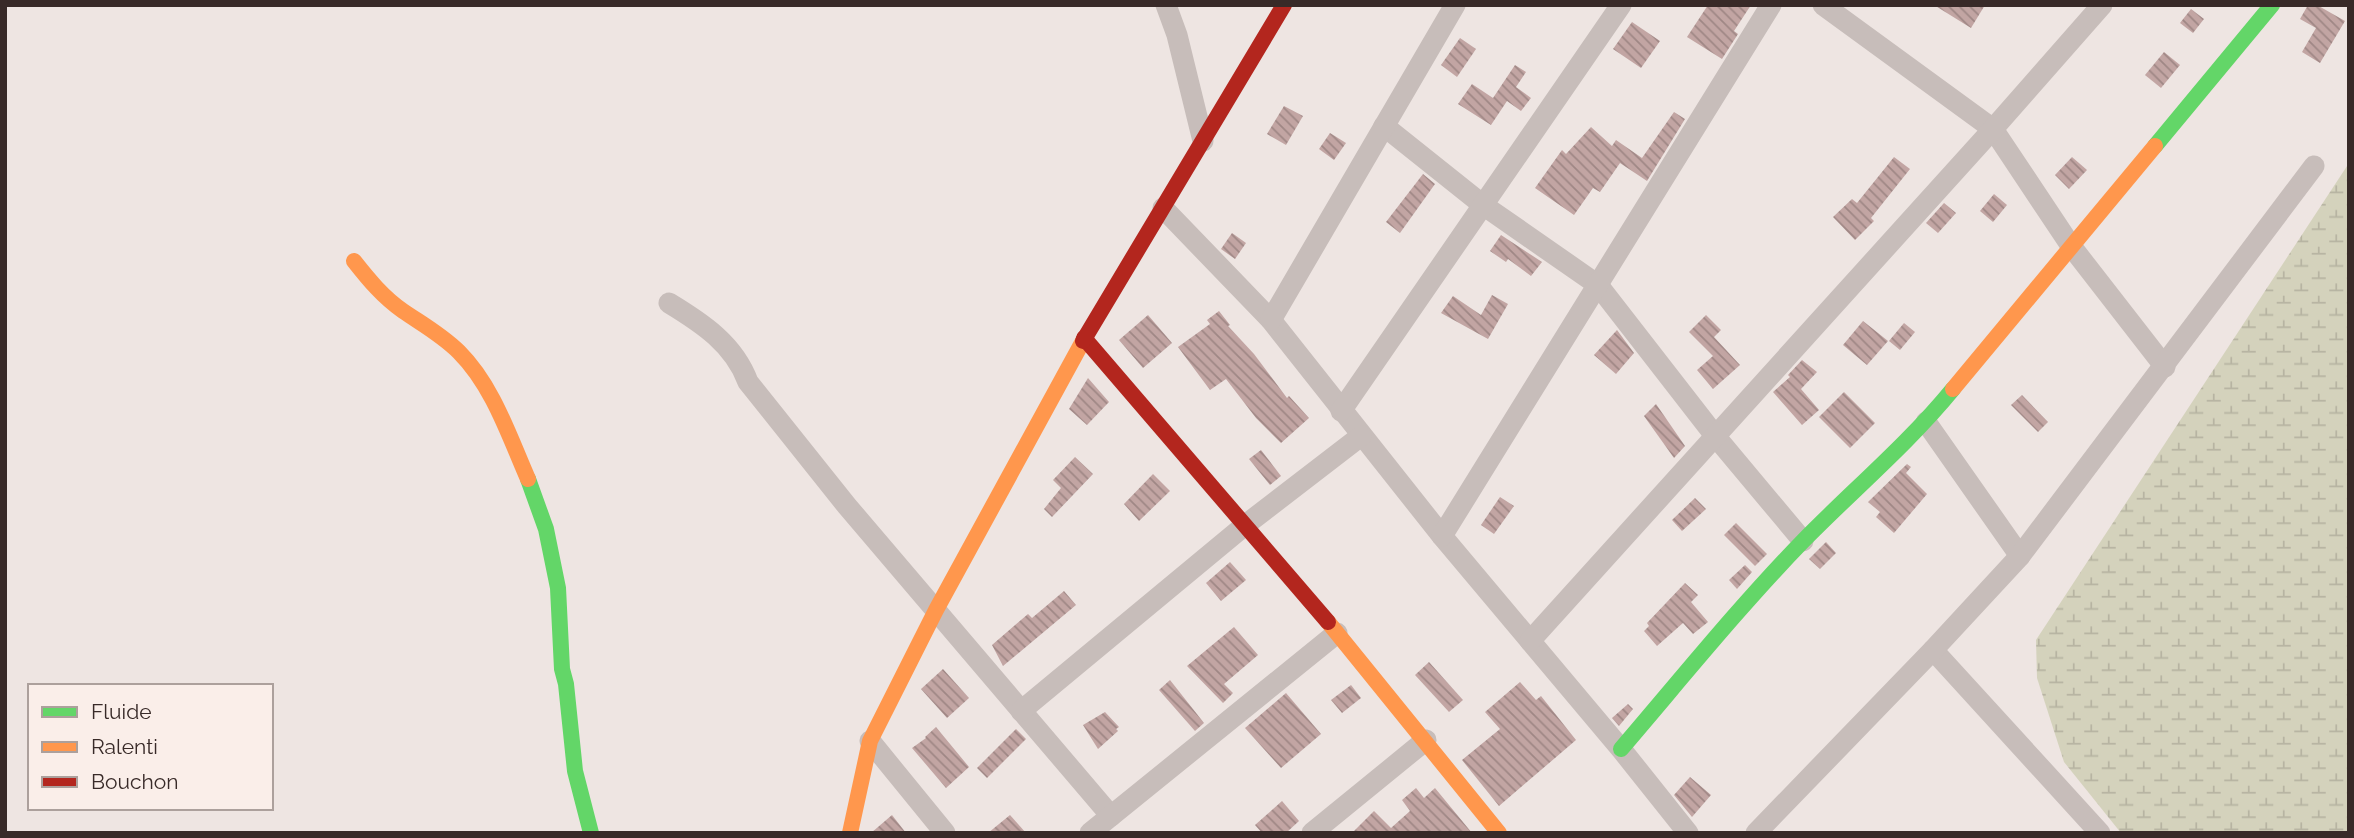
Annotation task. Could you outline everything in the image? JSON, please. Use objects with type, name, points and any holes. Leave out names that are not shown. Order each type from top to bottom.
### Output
[{"type":"street","points":[[1166,5],[1177,35],[1203,141]]},
{"type":"street","points":[[850,833],[870,741],[936,610],[1084,338],[1284,5]]},
{"type":"street","points":[[1270,320],[1455,5]]},
{"type":"street","points":[[1341,411],[1621,5]]},
{"type":"street","points":[[1442,536],[1771,5]]},
{"type":"street","points":[[1823,5],[1993,130],[2071,246],[2165,367]]},
{"type":"street","points":[[1621,749],[1803,541],[1926,422],[2272,5]]},
{"type":"street","points":[[1530,641],[1993,130],[2093,8]]},
{"type":"street","points":[[1384,126],[1483,205],[1598,285],[1716,437],[1803,541]]},
{"type":"street","points":[[1756,833],[2020,556],[2314,166]]},
{"type":"street","points":[[1163,208],[1270,320],[1442,536],[1688,833]]},
{"type":"street","points":[[354,261],[376,289],[438,335],[473,367],[496,407],[536,497],[546,529],[558,588],[562,669],[575,771],[591,833]]},
{"type":"street","points":[[669,303],[699,321],[725,344],[742,365],[748,382],[783,427],[1111,816]]},
{"type":"street","points":[[1084,338],[1337,633],[1499,833]]},
{"type":"street","points":[[1926,422],[2020,556]]},
{"type":"street","points":[[1021,711],[1244,526],[1361,436]]},
{"type":"street","points":[[1090,833],[1337,633]]},
{"type":"street","points":[[1933,650],[2100,833]]},
{"type":"street","points":[[1312,833],[1426,740]]},
{"type":"street","points":[[870,741],[945,833]]},
{"type":"green space","points":[[2349,163],[2349,833],[2121,833],[2064,762],[2037,678],[2036,640]]},
{"type":"building","points":[[1708,5],[1751,5],[1734,31],[1738,34],[1722,59],[1687,37]]},
{"type":"building","points":[[1934,5],[1985,5],[1971,28]]},
{"type":"building","points":[[2308,5],[2317,5],[2345,21],[2320,63],[2302,52],[2316,28],[2300,19]]},
{"type":"building","points":[[2191,9],[2204,19],[2193,33],[2180,23]]},
{"type":"building","points":[[1632,22],[1660,41],[1641,68],[1613,49]]},
{"type":"building","points":[[1460,38],[1476,49],[1457,77],[1441,65]]},
{"type":"building","points":[[2164,52],[2180,65],[2161,88],[2145,75]]},
{"type":"building","points":[[1515,65],[1526,72],[1516,87],[1531,98],[1521,111],[1507,101],[1491,125],[1458,104],[1472,84],[1493,98]]},
{"type":"building","points":[[1284,106],[1303,116],[1286,145],[1267,134]]},
{"type":"building","points":[[1674,112],[1685,119],[1647,181],[1620,163],[1600,192],[1593,188],[1574,215],[1535,188],[1562,150],[1566,154],[1591,127],[1612,146],[1616,140],[1642,158]]},
{"type":"building","points":[[1330,133],[1346,143],[1334,160],[1319,149]]},
{"type":"building","points":[[1894,157],[1910,169],[1871,218],[1874,221],[1855,240],[1833,217],[1852,199],[1857,203]]},
{"type":"building","points":[[2072,157],[2087,170],[2069,189],[2055,175]]},
{"type":"building","points":[[1423,174],[1435,184],[1400,233],[1386,222]]},
{"type":"building","points":[[1994,194],[2007,205],[1993,222],[1980,211]]},
{"type":"building","points":[[1944,203],[1956,213],[1938,233],[1926,223]]},
{"type":"building","points":[[1232,233],[1246,243],[1235,259],[1221,249]]},
{"type":"building","points":[[1501,235],[1542,262],[1531,276],[1508,259],[1506,262],[1490,251]]},
{"type":"building","points":[[1492,295],[1508,304],[1488,339],[1441,313],[1453,296],[1481,315]]},
{"type":"building","points":[[1219,311],[1230,325],[1228,326],[1254,354],[1287,398],[1289,396],[1309,418],[1281,443],[1256,418],[1226,379],[1210,390],[1178,347],[1210,324],[1207,320]]},
{"type":"building","points":[[1148,315],[1172,343],[1143,368],[1119,340]]},
{"type":"building","points":[[1706,315],[1721,330],[1714,337],[1740,365],[1713,389],[1697,370],[1713,356],[1689,332]]},
{"type":"building","points":[[1863,321],[1888,341],[1867,365],[1843,345]]},
{"type":"building","points":[[1904,323],[1915,332],[1900,350],[1889,341]]},
{"type":"building","points":[[1617,330],[1634,353],[1616,374],[1594,355]]},
{"type":"building","points":[[1802,360],[1817,372],[1801,389],[1819,410],[1802,425],[1773,392],[1790,377],[1788,375]]},
{"type":"building","points":[[1088,378],[1109,402],[1087,425],[1069,409]]},
{"type":"building","points":[[1844,392],[1875,423],[1850,448],[1819,417]]},
{"type":"building","points":[[2022,395],[2048,422],[2038,432],[2011,405]]},
{"type":"building","points":[[1656,404],[1685,446],[1674,458],[1644,416]]},
{"type":"building","points":[[1261,450],[1281,476],[1270,485],[1249,459]]},
{"type":"building","points":[[1075,457],[1093,474],[1052,517],[1044,509],[1061,488],[1053,480]]},
{"type":"building","points":[[1907,464],[1911,467],[1906,473],[1927,494],[1894,533],[1876,517],[1880,512],[1868,502]]},
{"type":"building","points":[[1153,474],[1170,491],[1139,521],[1124,504]]},
{"type":"building","points":[[1500,497],[1514,506],[1494,534],[1481,525]]},
{"type":"building","points":[[1695,498],[1706,509],[1682,531],[1672,520]]},
{"type":"building","points":[[1736,523],[1767,554],[1755,566],[1724,535]]},
{"type":"building","points":[[1826,542],[1836,553],[1820,569],[1809,559]]},
{"type":"building","points":[[1230,562],[1246,580],[1221,601],[1206,583]]},
{"type":"building","points":[[1745,565],[1752,572],[1737,589],[1729,580]]},
{"type":"building","points":[[1685,583],[1698,595],[1691,602],[1708,622],[1693,634],[1683,623],[1657,646],[1644,631],[1649,626],[1647,623]]},
{"type":"building","points":[[1064,591],[1076,605],[1003,666],[992,645],[1028,614],[1032,618]]},
{"type":"building","points":[[1234,627],[1258,655],[1224,684],[1233,693],[1223,703],[1187,666]]},
{"type":"building","points":[[1429,662],[1463,700],[1449,712],[1415,675]]},
{"type":"building","points":[[943,669],[969,698],[947,718],[921,689]]},
{"type":"building","points":[[1170,680],[1204,723],[1195,731],[1159,690]]},
{"type":"building","points":[[1520,682],[1536,700],[1541,696],[1576,740],[1499,806],[1462,760],[1500,729],[1485,712]]},
{"type":"building","points":[[1351,685],[1361,698],[1342,713],[1331,700]]},
{"type":"building","points":[[1286,693],[1321,734],[1281,768],[1245,728]]},
{"type":"building","points":[[1628,704],[1633,709],[1619,726],[1612,718]]},
{"type":"building","points":[[1105,712],[1119,727],[1098,749],[1083,725]]},
{"type":"building","points":[[936,727],[969,767],[946,788],[912,748]]},
{"type":"building","points":[[1016,729],[1026,739],[987,778],[977,768]]},
{"type":"building","points":[[1690,777],[1711,795],[1692,817],[1674,795]]},
{"type":"building","points":[[1416,788],[1424,798],[1435,788],[1472,833],[1352,833],[1374,811],[1391,828],[1410,811],[1402,800]]},
{"type":"building","points":[[1282,801],[1299,821],[1286,833],[1262,833],[1255,825]]},
{"type":"building","points":[[892,815],[906,833],[871,833]]},
{"type":"building","points":[[1010,815],[1026,833],[988,833]]},
{"type":"traffic: fast","points":[[2155,146],[2272,5]]},
{"type":"traffic: fast","points":[[1621,749],[1779,566],[1899,448],[1953,389]]},
{"type":"traffic: fast","points":[[528,479],[546,529],[558,588],[562,669],[575,771],[591,833]]},
{"type":"traffic: slow","points":[[1953,389],[2155,146]]},
{"type":"traffic: slow","points":[[354,261],[389,300],[446,340],[471,365],[491,396],[528,479]]},
{"type":"traffic: slow","points":[[850,833],[870,741],[936,610],[1083,341]]},
{"type":"traffic: slow","points":[[1328,622],[1499,833]]},
{"type":"traffic: jam","points":[[1083,341],[1284,5]]},
{"type":"traffic: jam","points":[[1084,338],[1328,622]]}]
